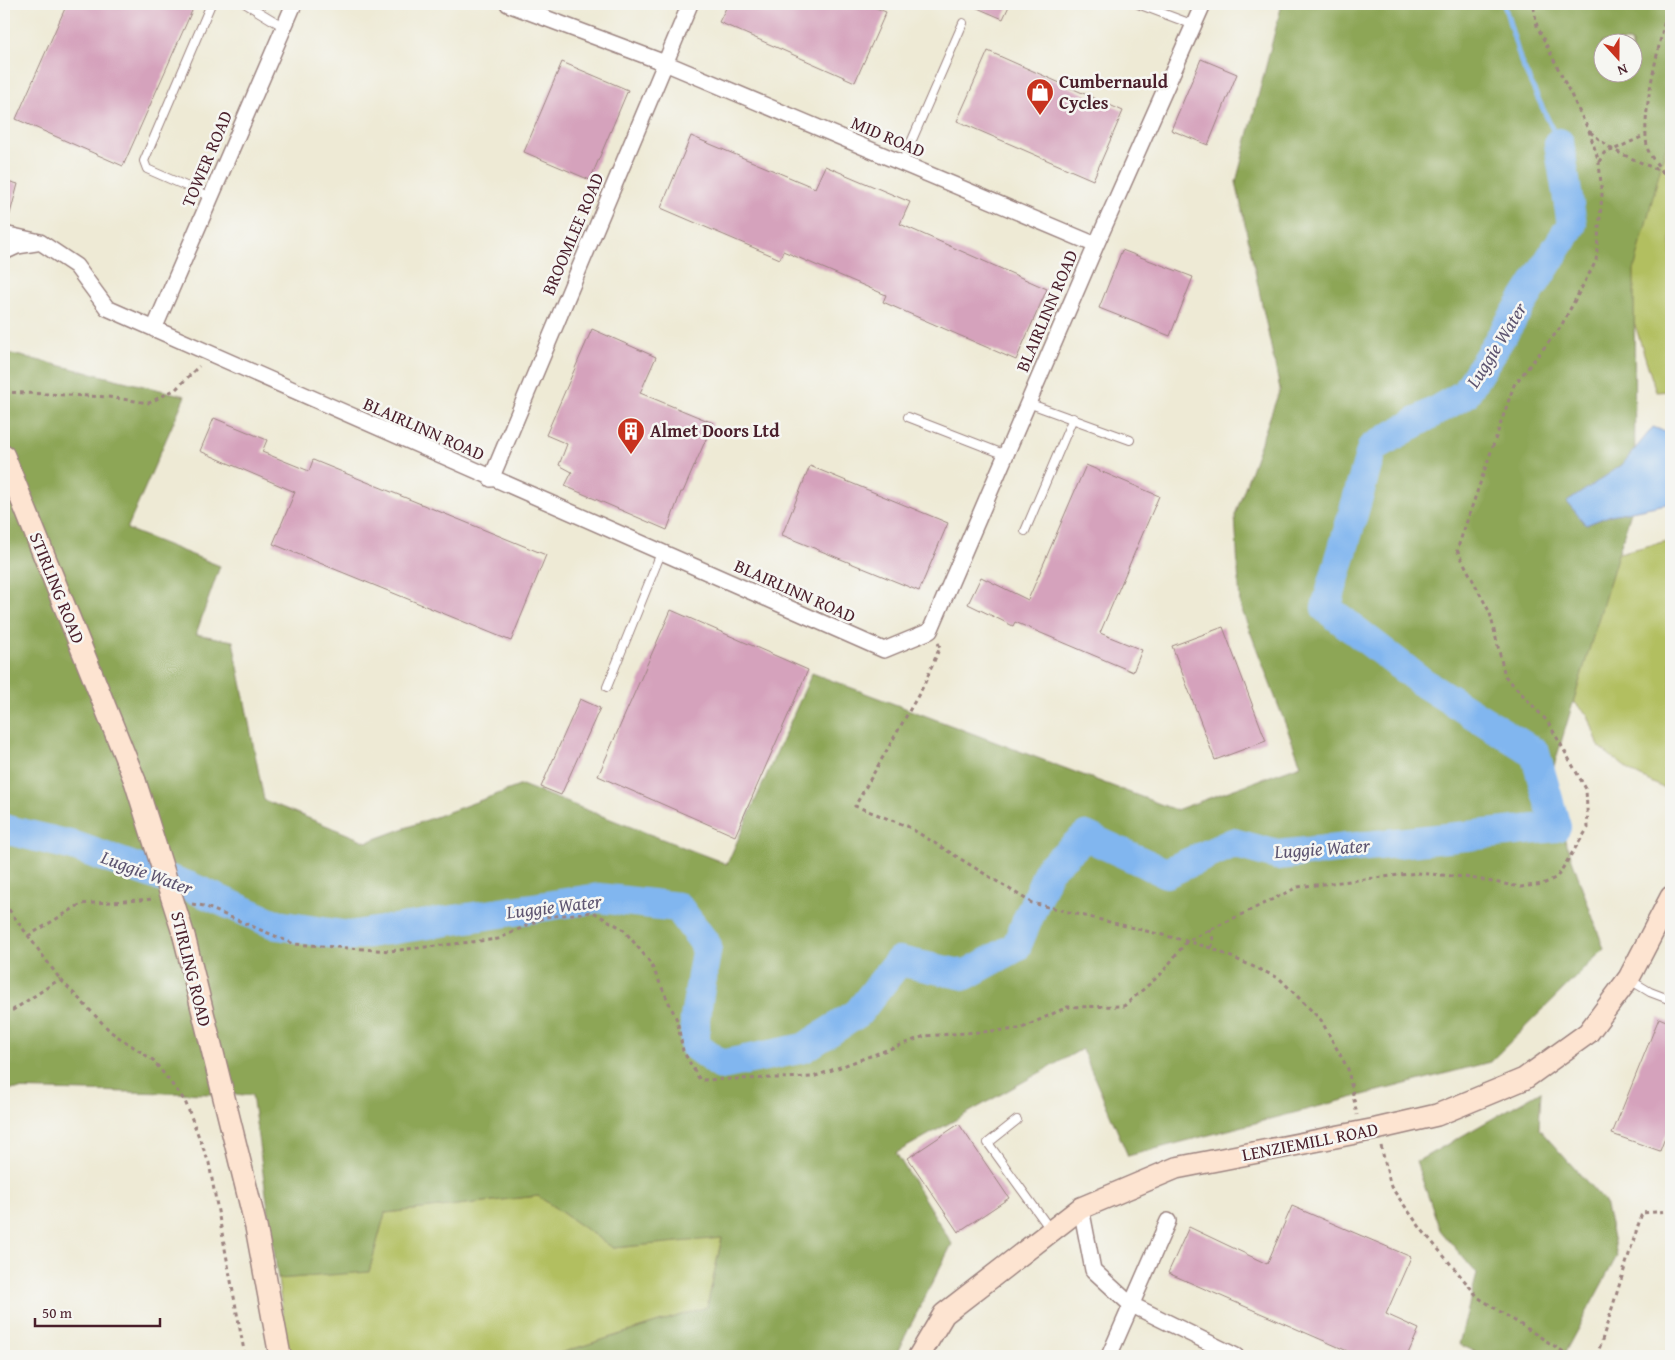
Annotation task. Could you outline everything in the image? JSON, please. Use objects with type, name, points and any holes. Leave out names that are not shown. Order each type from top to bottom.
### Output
[{"type":"main road","name":"STIRLING ROAD","points":[[4,456],[135,781],[184,936],[256,1227],[280,1356]]},
{"type":"main road","name":"LENZIEMILL ROAD","points":[[919,1356],[944,1314],[1081,1208],[1176,1168],[1369,1131],[1437,1115],[1524,1079],[1588,1033],[1629,978],[1671,897]]},
{"type":"street","name":"TOWER ROAD","points":[[154,330],[294,4]]},
{"type":"street","name":"MID ROAD","points":[[508,4],[665,63],[1096,245]]},
{"type":"street","name":"BROOMLEE ROAD","points":[[491,479],[690,4]]},
{"type":"street","name":"BLAIRLINN ROAD","points":[[4,234],[40,242],[76,266],[107,308],[491,479],[884,650],[930,631],[1096,245],[1203,4]]},
{"type":"street","points":[[4,252],[17,246],[40,242]]},
{"type":"street","points":[[1081,1208],[1093,1270],[1130,1304],[1236,1356]]},
{"type":"street","points":[[1109,1356],[1130,1304],[1168,1221]]},
{"type":"lane","points":[[211,197],[147,169],[144,161],[212,4]]},
{"type":"lane","points":[[246,4],[284,27]]},
{"type":"lane","points":[[1138,4],[1194,24]]},
{"type":"lane","points":[[902,163],[963,23]]},
{"type":"lane","points":[[1028,403],[1130,440]]},
{"type":"lane","points":[[908,417],[1006,455]]},
{"type":"lane","points":[[1025,531],[1073,418]]},
{"type":"lane","points":[[607,687],[661,553]]},
{"type":"lane","points":[[1629,978],[1650,992],[1671,1000]]},
{"type":"lane","points":[[1017,1120],[988,1143],[1051,1231]]},
{"type":"path","points":[[187,904],[204,906],[294,944],[390,952],[498,939],[545,917],[593,912],[623,929],[650,962],[677,1020],[683,1050],[700,1080],[813,1077],[925,1036],[1020,1030],[1067,1007],[1124,1006],[1161,974],[1187,941],[1298,886],[1417,873],[1535,886],[1556,877],[1588,828],[1586,788],[1548,722],[1504,676],[1490,613],[1456,550],[1514,385],[1560,328],[1596,261],[1602,195],[1598,162],[1590,131],[1537,26],[1533,4]]},
{"type":"path","points":[[1664,172],[1649,152],[1646,135],[1648,108],[1667,10],[1671,4]]},
{"type":"path","points":[[1590,131],[1613,150],[1671,176]]},
{"type":"path","points":[[1598,162],[1604,153],[1646,135]]},
{"type":"path","points":[[4,392],[108,397],[150,403],[176,389],[210,354]]},
{"type":"path","points":[[930,631],[940,647],[924,685],[855,806],[907,826],[1032,903],[1211,948],[1279,978],[1321,1020],[1348,1069],[1391,1187],[1422,1230],[1479,1298],[1570,1356]]},
{"type":"path","points":[[28,936],[81,904],[162,900]]},
{"type":"path","points":[[4,903],[60,979],[111,1032],[153,1060],[185,1101],[209,1162],[245,1356]]},
{"type":"path","points":[[1209,929],[1214,941],[1211,948]]},
{"type":"path","points":[[4,1010],[13,1010],[60,979]]},
{"type":"path","points":[[1597,1356],[1642,1214],[1671,1211]]},
{"type":"green space","points":[[1282,4],[1671,4],[1671,127],[1634,270],[1635,498],[1547,789],[1604,949],[1490,1062],[1128,1156],[1082,1049],[896,1153],[952,1244],[895,1356],[551,1356],[707,1307],[722,1238],[613,1248],[538,1196],[385,1213],[369,1272],[278,1279],[252,1095],[4,1089],[4,355],[8,353],[185,396],[127,529],[220,566],[196,634],[233,641],[264,800],[367,842],[522,785],[727,864],[812,673],[1176,810],[1301,765],[1240,605],[1235,515],[1280,389],[1236,182]]},
{"type":"green space","points":[[1521,4],[1671,4],[1671,391],[1656,392],[1592,188]]},
{"type":"green space","points":[[1671,540],[1671,792],[1633,773],[1599,747],[1588,715],[1551,681],[1579,563]]},
{"type":"green space","points":[[1541,1091],[1539,1129],[1605,1202],[1617,1256],[1563,1356],[1484,1356],[1459,1344],[1477,1274],[1440,1230],[1416,1162]]},
{"type":"green space","points":[[538,1196],[613,1248],[722,1237],[707,1307],[551,1356],[288,1356],[278,1279],[369,1271],[385,1213]]},
{"type":"water","points":[[1653,427],[1671,434],[1671,503],[1611,515],[1586,525],[1567,502],[1622,465]]},
{"type":"building","points":[[67,4],[195,4],[123,166],[16,119]]},
{"type":"building","points":[[728,4],[866,4],[886,12],[855,82],[719,22]]},
{"type":"building","points":[[968,4],[1010,4],[1003,19]]},
{"type":"building","name":"Cumbernauld Cycles","points":[[988,51],[1123,111],[1093,180],[957,121]]},
{"type":"building","points":[[1201,59],[1237,74],[1208,145],[1171,130]]},
{"type":"building","points":[[562,62],[628,90],[590,180],[524,152]]},
{"type":"building","points":[[691,136],[815,188],[825,166],[910,202],[900,224],[1047,289],[1016,360],[883,302],[886,295],[783,251],[780,259],[661,208]]},
{"type":"building","points":[[4,180],[18,184],[8,221],[4,221]]},
{"type":"building","points":[[1122,250],[1193,277],[1170,336],[1099,308]]},
{"type":"building","name":"Almet Doors Ltd","points":[[592,329],[656,357],[640,393],[713,423],[683,492],[681,492],[667,530],[565,486],[572,472],[559,465],[567,444],[546,435]]},
{"type":"building","points":[[214,418],[267,440],[262,452],[309,471],[313,460],[546,555],[511,641],[273,544],[295,492],[200,451]]},
{"type":"building","points":[[1086,465],[1159,496],[1100,633],[1142,650],[1133,672],[1015,622],[1013,626],[968,604],[981,577],[1028,600]]},
{"type":"building","points":[[810,466],[948,523],[919,591],[782,535]]},
{"type":"building","points":[[671,610],[808,670],[735,836],[598,776]]},
{"type":"building","points":[[1223,627],[1266,741],[1215,760],[1172,646]]},
{"type":"building","points":[[580,699],[600,708],[561,795],[541,787]]},
{"type":"building","points":[[1659,1018],[1671,1023],[1671,1122],[1660,1151],[1612,1134]]},
{"type":"building","points":[[959,1124],[1009,1198],[958,1232],[908,1158]]},
{"type":"building","points":[[1292,1206],[1411,1257],[1386,1314],[1419,1329],[1407,1356],[1359,1356],[1168,1273],[1189,1227],[1267,1264]]},
{"type":"waterway","name":"Luggie Water","points":[[1504,4],[1521,62],[1559,143]]},
{"type":"waterway","name":"Luggie Water","points":[[4,829],[74,846],[190,887],[277,925],[349,936],[599,898],[678,907],[707,946],[695,1018],[695,1046],[721,1065],[804,1048],[858,1013],[899,961],[965,975],[1016,947],[1049,869],[1086,836],[1166,873],[1233,843],[1277,855],[1556,827],[1535,753],[1422,682],[1326,608],[1372,448],[1465,394],[1572,224],[1559,143]]},
{"type":"place","name":"Cumbernauld Cycles","points":[[1040,116]]},
{"type":"place","name":"Almet Doors Ltd","points":[[631,455]]}]
